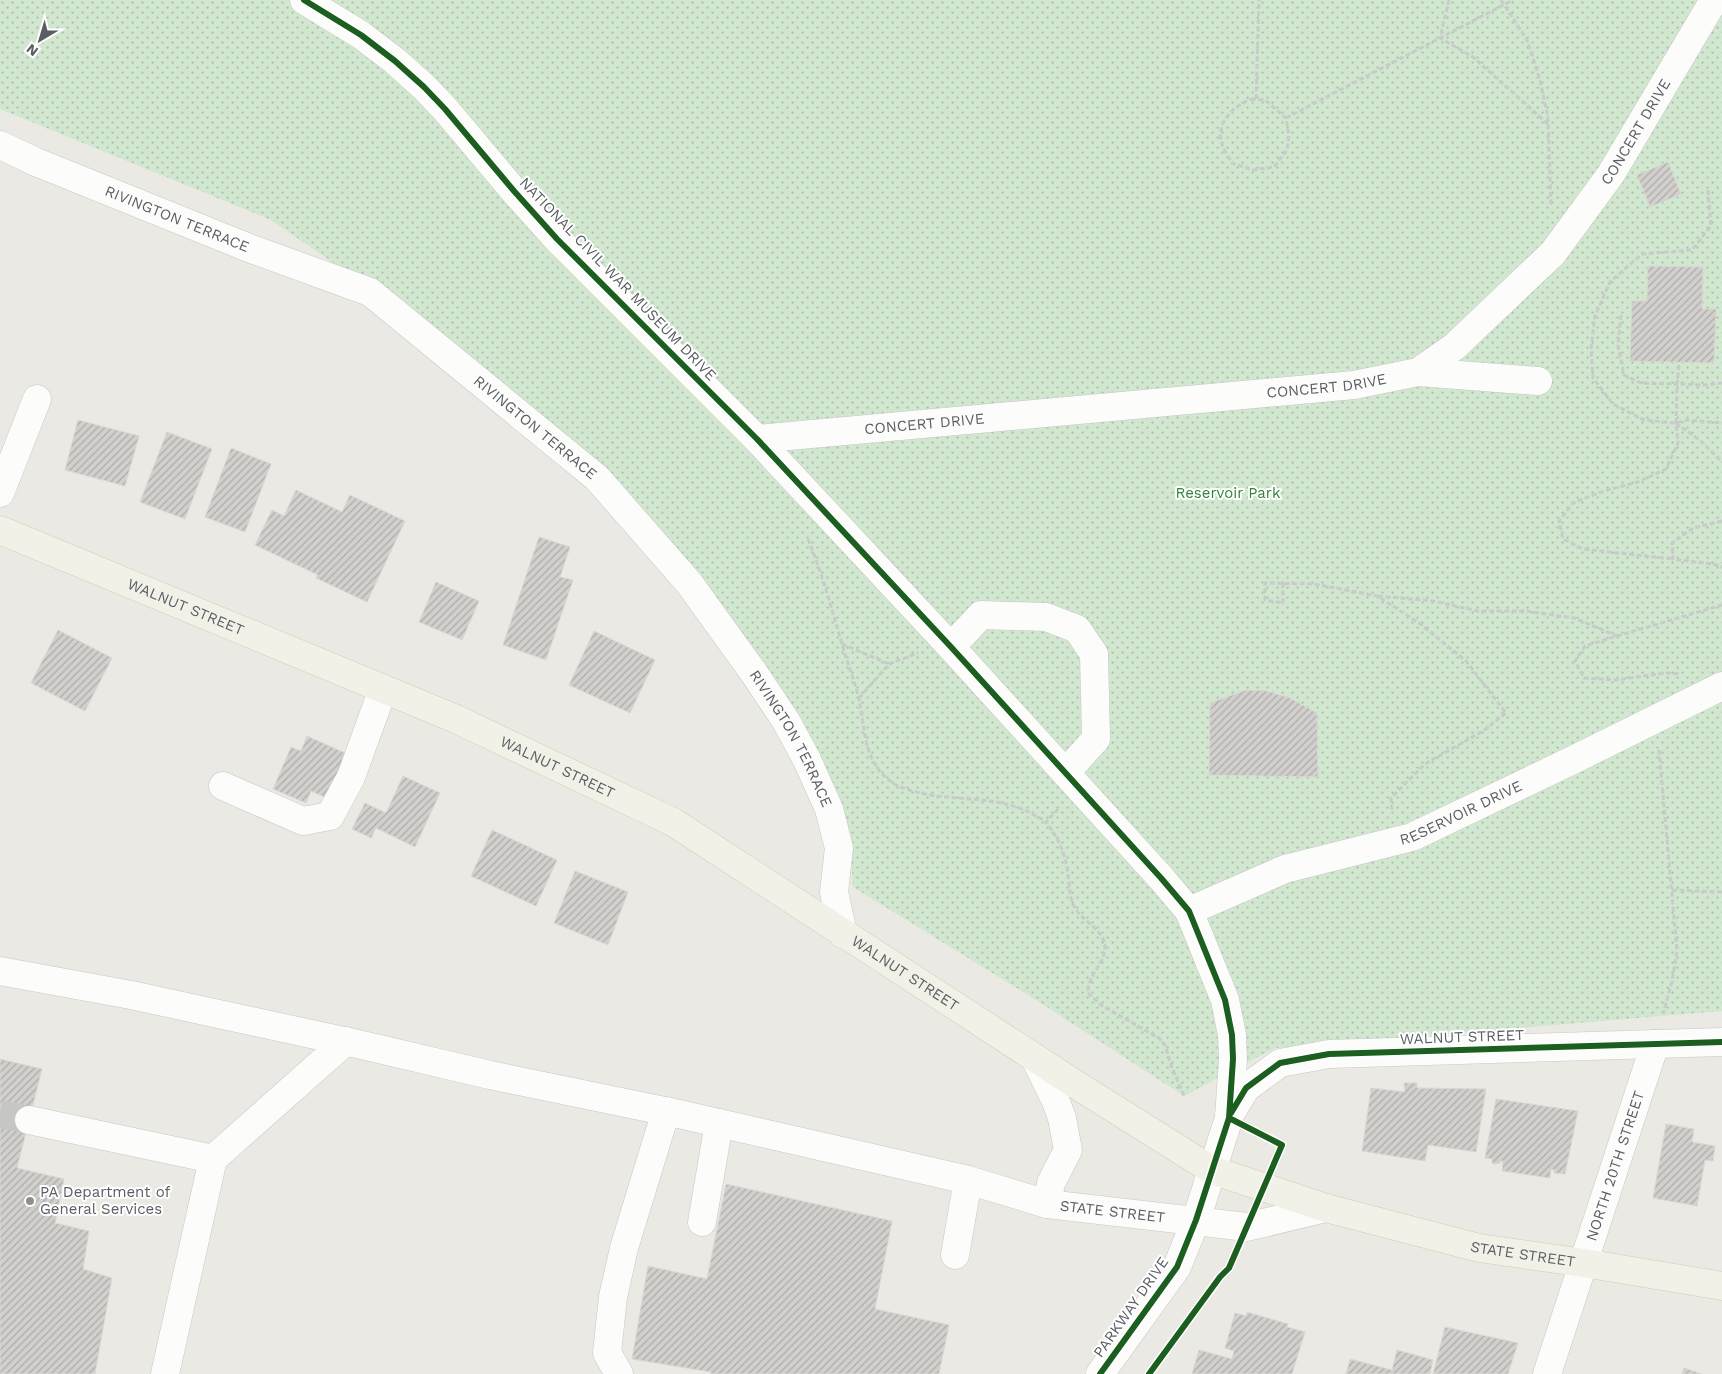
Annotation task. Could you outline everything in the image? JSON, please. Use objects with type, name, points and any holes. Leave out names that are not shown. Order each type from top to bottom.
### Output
[{"type":"main road","name":"WALNUT STREET","points":[[0,530],[456,719],[674,822],[843,934],[1212,1170]]},
{"type":"main road","name":"STATE STREET","points":[[1212,1170],[1326,1208],[1479,1248],[1722,1286]]},
{"type":"street","name":"NATIONAL CIVIL WAR MUSEUM DRIVE","points":[[304,0],[361,35],[395,61],[424,87],[557,239],[757,439],[945,640],[1189,911],[1225,1000],[1232,1034],[1229,1118]]},
{"type":"street","name":"CONCERT DRIVE","points":[[757,439],[1354,385],[1418,372],[1454,347],[1553,253],[1611,174],[1714,0]]},
{"type":"street","name":"RIVINGTON TERRACE","points":[[0,145],[36,162],[249,248],[370,292],[597,478],[689,583],[786,720],[807,760],[829,809],[839,848],[834,892],[843,934]]},
{"type":"street","points":[[1418,372],[1538,381]]},
{"type":"street","points":[[0,493],[37,399]]},
{"type":"street","points":[[945,640],[981,615],[1046,617],[1077,630],[1094,654],[1096,739],[1073,780]]},
{"type":"street","name":"RESERVOIR DRIVE","points":[[1189,911],[1285,869],[1412,837],[1722,686]]},
{"type":"street","points":[[223,786],[303,821],[330,816],[351,777],[383,688]]},
{"type":"street","name":"STATE STREET","points":[[0,970],[131,995],[346,1041],[490,1075],[666,1111],[968,1180],[1047,1204],[1247,1227],[1326,1208]]},
{"type":"street","points":[[165,1374],[213,1159],[346,1041]]},
{"type":"street","name":"WALNUT STREET","points":[[1229,1118],[1246,1088],[1280,1062],[1328,1054],[1722,1042]]},
{"type":"street","name":"NORTH 20TH STREET","points":[[1547,1374],[1655,1044]]},
{"type":"street","points":[[1035,1058],[1062,1118],[1068,1150],[1051,1182],[1047,1204]]},
{"type":"street","points":[[619,1374],[607,1353],[613,1297],[624,1248],[666,1111]]},
{"type":"street","name":"PARKWAY DRIVE","points":[[1100,1374],[1177,1267],[1196,1220],[1229,1118]]},
{"type":"street","points":[[29,1120],[213,1159]]},
{"type":"street","points":[[702,1222],[719,1123]]},
{"type":"street","points":[[955,1255],[968,1180]]},
{"type":"path","points":[[1256,99],[1259,0]]},
{"type":"path","points":[[1440,38],[1449,0]]},
{"type":"path","points":[[1501,0],[1527,40],[1540,80],[1548,125],[1551,208]]},
{"type":"path","points":[[1286,118],[1512,0]]},
{"type":"path","points":[[1440,38],[1473,56],[1548,125]]},
{"type":"path","points":[[1250,99],[1265,100],[1286,118],[1289,136],[1287,150],[1274,166],[1253,170],[1232,163],[1221,142],[1224,120],[1239,104],[1250,99]]},
{"type":"path","points":[[1708,190],[1711,226],[1692,250],[1642,254],[1610,282],[1595,316],[1591,349],[1593,378],[1613,404],[1644,420],[1676,423],[1687,420],[1722,423]]},
{"type":"path","points":[[1621,315],[1618,345],[1624,375],[1641,383],[1706,385],[1722,383]]},
{"type":"path","points":[[1679,365],[1676,423],[1678,443],[1666,469],[1638,482],[1604,491],[1573,504],[1559,521],[1563,539],[1583,549],[1713,564],[1722,567]]},
{"type":"path","points":[[1676,423],[1702,442],[1722,462]]},
{"type":"path","points":[[1673,559],[1672,543],[1693,528],[1722,521]]},
{"type":"path","points":[[807,536],[822,572],[859,699],[865,742],[880,773],[889,781],[915,792],[992,800],[1014,805],[1035,814],[1046,822],[1057,837],[1065,858],[1070,898],[1081,917],[1098,932],[1104,942],[1105,950],[1088,986],[1088,993],[1101,1005],[1159,1038],[1169,1054],[1170,1065],[1184,1096]]},
{"type":"path","points":[[1283,584],[1283,603],[1265,600],[1265,583],[1314,584],[1377,596],[1433,601],[1478,611],[1526,611],[1574,618],[1617,636]]},
{"type":"path","points":[[1377,596],[1419,622],[1466,661],[1506,712],[1483,731],[1425,764],[1391,798],[1396,841]]},
{"type":"path","points":[[1683,674],[1666,673],[1615,680],[1584,678],[1574,661],[1585,646],[1722,605]]},
{"type":"path","points":[[859,699],[889,664],[945,640]]},
{"type":"path","points":[[842,644],[889,664]]},
{"type":"path","points":[[1655,719],[1662,774],[1677,951],[1672,981],[1655,1044]]},
{"type":"path","points":[[1046,822],[1073,780]]},
{"type":"path","points":[[1672,890],[1722,892]]},
{"type":"green space","name":"Reservoir Park","points":[[0,0],[1722,0],[1722,1011],[1275,1048],[1184,1096],[1033,998],[853,887],[850,832],[764,667],[462,351],[271,220],[0,109]]},
{"type":"building","points":[[1668,162],[1681,194],[1650,207],[1637,175]]},
{"type":"building","points":[[1648,266],[1703,267],[1702,309],[1716,309],[1714,363],[1630,361],[1632,301],[1647,301]]},
{"type":"building","points":[[78,420],[139,436],[125,486],[65,470]]},
{"type":"building","points":[[167,432],[212,449],[185,519],[140,502]]},
{"type":"building","points":[[231,448],[271,464],[245,532],[205,517]]},
{"type":"building","points":[[296,490],[342,512],[350,495],[405,521],[367,602],[316,578],[318,575],[255,545],[272,510],[284,516]]},
{"type":"building","points":[[539,537],[570,547],[560,577],[573,580],[546,660],[503,645]]},
{"type":"building","points":[[436,582],[479,601],[462,640],[419,622]]},
{"type":"building","points":[[58,630],[112,658],[85,711],[31,683]]},
{"type":"building","points":[[594,631],[655,660],[630,713],[569,685]]},
{"type":"building","points":[[1246,690],[1267,691],[1290,698],[1317,713],[1318,777],[1209,775],[1210,703]]},
{"type":"building","points":[[307,736],[354,757],[334,801],[311,791],[306,803],[273,789],[291,747],[301,751]]},
{"type":"building","points":[[403,776],[440,793],[415,847],[376,828],[371,838],[352,829],[365,803],[386,813]]},
{"type":"building","points":[[492,830],[557,860],[536,906],[471,876]]},
{"type":"building","points":[[575,871],[628,892],[608,945],[554,923]]},
{"type":"building","name":"PA Department of General Services","points":[[0,1059],[42,1069],[17,1168],[64,1179],[55,1223],[89,1231],[83,1269],[112,1278],[95,1374],[0,1374]]},
{"type":"building","points":[[1404,1083],[1417,1083],[1417,1088],[1486,1089],[1476,1152],[1428,1145],[1425,1161],[1362,1151],[1371,1088],[1405,1092]]},
{"type":"building","points":[[1496,1099],[1578,1111],[1565,1174],[1554,1173],[1554,1170],[1551,1169],[1550,1178],[1502,1171],[1503,1161],[1495,1164],[1492,1163],[1492,1159],[1485,1158]]},
{"type":"building","points":[[1666,1124],[1694,1129],[1692,1142],[1715,1146],[1713,1161],[1705,1160],[1697,1206],[1653,1198]]},
{"type":"building","points":[[726,1184],[892,1221],[875,1309],[949,1325],[939,1374],[711,1374],[711,1372],[632,1359],[648,1266],[707,1279]]},
{"type":"building","points":[[1247,1312],[1288,1324],[1287,1327],[1305,1332],[1292,1374],[1192,1374],[1199,1350],[1232,1359],[1234,1351],[1225,1348],[1235,1313],[1246,1316]]},
{"type":"building","points":[[1445,1327],[1518,1343],[1508,1374],[1433,1374]]},
{"type":"building","points":[[1397,1350],[1433,1360],[1430,1374],[1346,1374],[1350,1359],[1392,1370]]},
{"type":"building","points":[[1684,1368],[1702,1374],[1682,1374]]},
{"type":"tunnel","points":[[0,1114],[29,1120]]},
{"type":"cycle path","points":[[304,0],[361,35],[395,61],[424,87],[557,239],[757,439],[951,647],[1189,911],[1225,1000],[1232,1035],[1233,1059],[1229,1118],[1196,1220],[1177,1267],[1100,1374]]},
{"type":"cycle path","points":[[1231,1113],[1246,1088],[1280,1063],[1329,1054],[1722,1042]]},
{"type":"cycle path","points":[[1149,1374],[1220,1277],[1229,1268],[1282,1145],[1229,1118]]},
{"type":"place","name":"PA Department of General Services","points":[[30,1201]]}]
